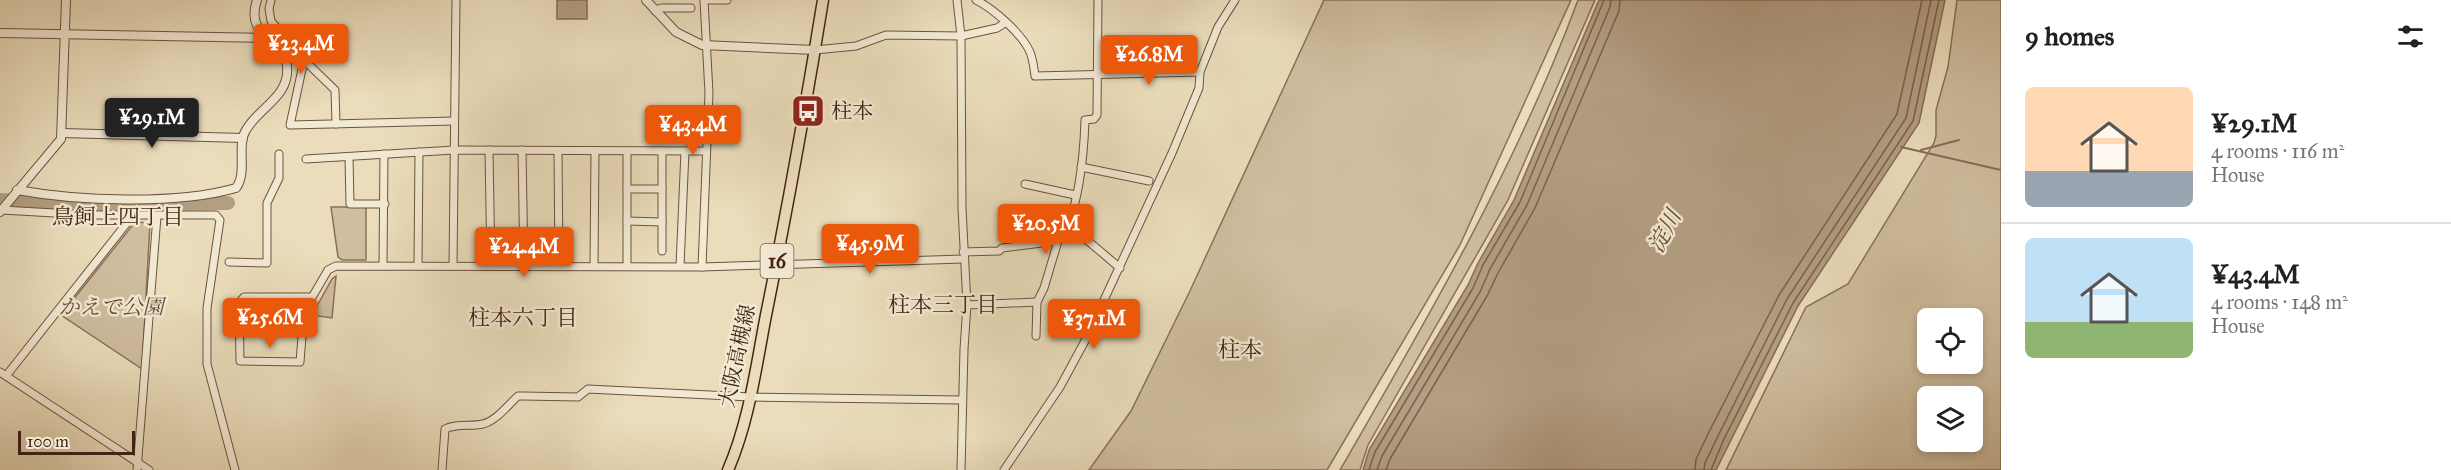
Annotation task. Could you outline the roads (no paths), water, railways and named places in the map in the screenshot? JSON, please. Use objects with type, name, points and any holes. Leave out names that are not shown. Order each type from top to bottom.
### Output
[{"type":"main road","name":"大阪高槻線","points":[[728,470],[750,397],[776,266],[823,0]]},
{"type":"street","points":[[1,211],[61,139],[66,0]]},
{"type":"street","points":[[17,190],[47,195],[156,199],[222,192],[236,188],[239,184],[246,128],[274,100],[284,83],[287,70],[285,59],[255,22],[253,14],[257,0]]},
{"type":"street","points":[[271,0],[269,9],[271,21],[304,60],[335,90],[336,124]]},
{"type":"street","points":[[453,266],[456,0]]},
{"type":"street","points":[[646,0],[676,32],[706,46],[815,50],[856,46],[886,35],[961,36],[997,28],[1005,23]]},
{"type":"street","points":[[702,267],[709,93],[704,0],[727,0]]},
{"type":"street","points":[[957,0],[961,36],[963,256],[967,304],[962,400],[962,470]]},
{"type":"street","points":[[976,0],[1000,16],[1031,52],[1035,76],[1200,72]]},
{"type":"street","points":[[1036,336],[1037,302],[1044,288],[1058,241],[1065,233],[1075,195],[1081,167],[1085,120],[1094,119],[1097,115],[1098,0]]},
{"type":"street","points":[[1004,470],[1060,387],[1120,268],[1199,88],[1200,72],[1218,27],[1234,0]]},
{"type":"street","points":[[655,11],[661,8],[691,8]]},
{"type":"street","points":[[0,33],[267,38]]},
{"type":"street","points":[[304,60],[290,125],[454,121]]},
{"type":"street","points":[[62,133],[243,138]]},
{"type":"street","points":[[306,159],[454,150],[706,152]]},
{"type":"street","points":[[489,150],[491,266]]},
{"type":"street","points":[[522,150],[524,266]]},
{"type":"street","points":[[558,151],[559,266]]},
{"type":"street","points":[[418,266],[419,152]]},
{"type":"street","points":[[594,266],[595,152]]},
{"type":"street","points":[[627,152],[627,265]]},
{"type":"street","points":[[662,152],[662,251]]},
{"type":"street","points":[[680,267],[685,152]]},
{"type":"street","points":[[229,262],[267,263],[267,203],[279,178],[279,154]]},
{"type":"street","points":[[383,266],[384,154]]},
{"type":"street","points":[[349,157],[350,204],[385,204]]},
{"type":"street","points":[[1081,167],[1149,181]]},
{"type":"street","points":[[1025,184],[1075,195]]},
{"type":"street","points":[[627,189],[662,189]]},
{"type":"street","points":[[1,211],[127,216],[216,215],[220,220],[207,308],[207,364],[235,470]]},
{"type":"street","points":[[127,216],[126,224],[3,374],[138,467],[149,470]]},
{"type":"street","points":[[138,467],[157,216]]},
{"type":"street","points":[[627,221],[662,222]]},
{"type":"street","points":[[1068,224],[1120,268]]},
{"type":"street","points":[[312,297],[244,297],[239,303],[240,361],[300,362],[304,311],[328,270],[336,266],[776,266],[963,256],[999,251],[1002,248],[1058,241]]},
{"type":"street","points":[[967,304],[1037,302]]},
{"type":"street","points":[[442,470],[445,429],[454,425],[490,422],[518,396],[578,397],[588,389],[750,397],[962,400]]},
{"type":"water","points":[[557,0],[587,0],[587,19],[557,19]]},
{"type":"water","name":"淀川","points":[[1599,0],[1945,0],[1919,123],[1798,306],[1716,470],[1363,470],[1369,450],[1468,285],[1514,200]]},
{"type":"waterway","points":[[1921,150],[1959,140]]},
{"type":"waterway","points":[[1901,147],[2001,170]]},
{"type":"waterway","points":[[0,200],[95,205],[228,203]]},
{"type":"place","name":"柱本","points":[[808,111]]},
{"type":"district","name":"鳥飼上四丁目","points":[[118,216]]},
{"type":"district","name":"柱本三丁目","points":[[943,304]]},
{"type":"district","name":"柱本六丁目","points":[[523,317]]},
{"type":"district","name":"柱本","points":[[1240,349]]},
{"type":"park label","name":"かえで公園","points":[[111,307]]}]
